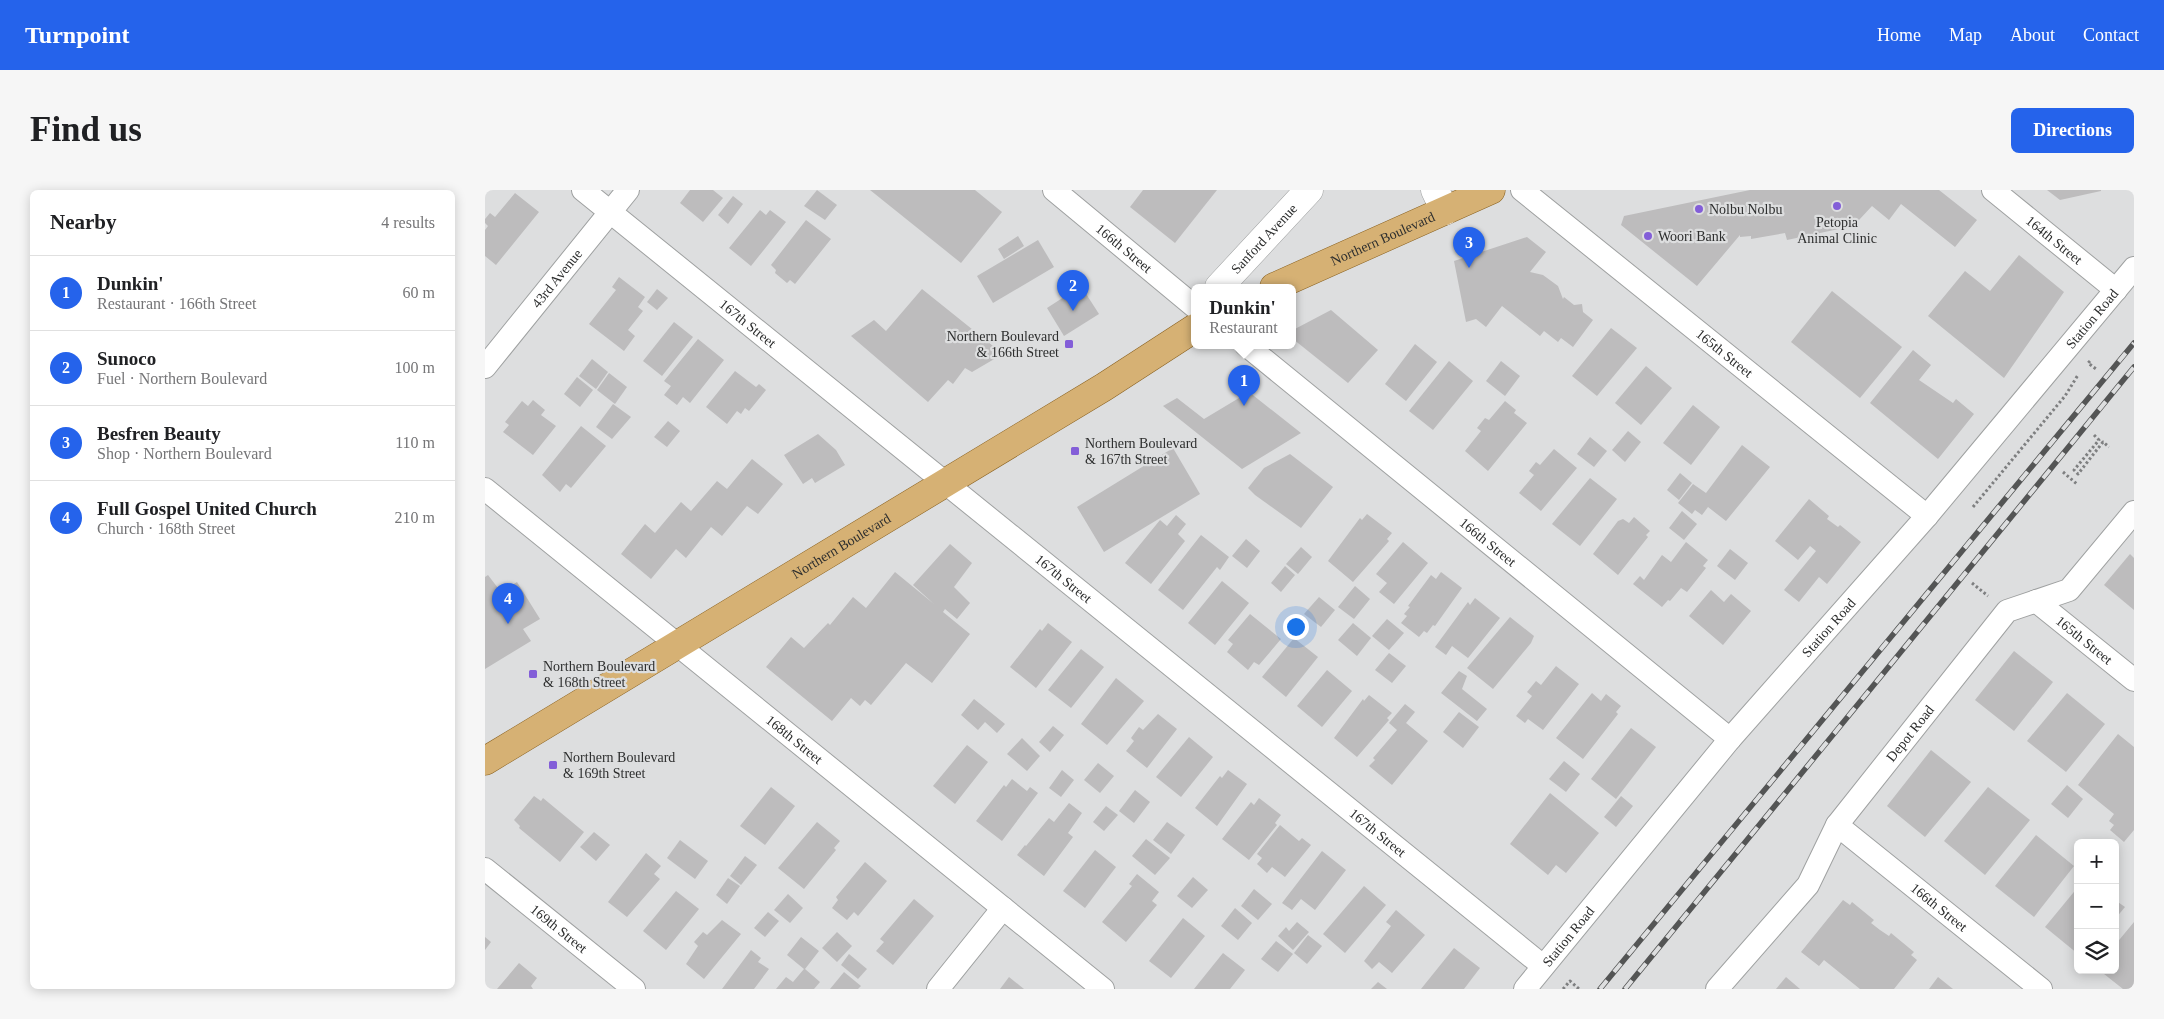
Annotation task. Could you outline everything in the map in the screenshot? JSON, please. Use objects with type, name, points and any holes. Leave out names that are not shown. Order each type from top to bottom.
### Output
[{"type":"main road","name":"Northern Boulevard","points":[[1280,284],[1440,200],[1491,190]]},
{"type":"main road","name":"Northern Boulevard","points":[[485,761],[1096,391],[1191,331]]},
{"type":"street","name":"167th Street","points":[[583,190],[1543,966]]},
{"type":"street","name":"43rd Avenue","points":[[485,367],[628,190]]},
{"type":"street","name":"166th Street","points":[[1054,190],[1191,304]]},
{"type":"street","name":"Sanford Avenue","points":[[1222,284],[1309,190]]},
{"type":"street","name":"165th Street","points":[[1522,190],[1927,516]]},
{"type":"street","name":"164th Street","points":[[1993,190],[2116,290]]},
{"type":"street","name":"Station Road","points":[[1525,989],[1730,739],[1927,516],[2134,268]]},
{"type":"street","name":"166th Street","points":[[1251,349],[1730,739]]},
{"type":"street","name":"168th Street","points":[[485,489],[1103,989]]},
{"type":"street","name":"Depot Road","points":[[1717,989],[1808,885],[1837,825],[2007,611],[2069,590],[2134,512]]},
{"type":"street","name":"165th Street","points":[[2036,601],[2134,680]]},
{"type":"street","name":"166th Street","points":[[1837,825],[2041,989]]},
{"type":"street","name":"169th Street","points":[[485,869],[633,989]]},
{"type":"street","points":[[938,989],[1003,908]]},
{"type":"path","points":[[2086,364],[2093,355],[2088,363],[2096,369]]},
{"type":"path","points":[[1973,507],[2065,396],[2080,372]]},
{"type":"path","points":[[2094,435],[2099,440],[2074,470],[2078,474],[2103,442],[2109,447]]},
{"type":"path","points":[[2063,472],[2078,485]]},
{"type":"path","points":[[1972,583],[1994,602]]},
{"type":"path","points":[[1563,989],[1570,981],[1579,989]]},
{"type":"building","points":[[690,190],[713,190],[723,198],[703,222],[680,203]]},
{"type":"building","points":[[817,190],[837,205],[825,220],[804,206]]},
{"type":"building","points":[[870,190],[975,190],[1002,212],[961,263]]},
{"type":"building","points":[[1143,190],[1217,190],[1175,243],[1130,207]]},
{"type":"building","points":[[1750,190],[1939,190],[1977,220],[1955,247],[1901,204],[1889,220],[1872,206],[1859,220],[1852,222],[1853,226],[1787,240],[1785,233],[1751,239],[1751,236],[1740,237],[1740,235],[1697,286],[1621,225],[1624,216]]},
{"type":"building","points":[[2047,190],[2101,190],[2101,191],[2060,200]]},
{"type":"building","points":[[515,193],[539,212],[496,265],[485,256],[485,230],[488,226],[485,223],[485,219],[490,213],[495,217]]},
{"type":"building","points":[[733,196],[743,204],[728,224],[718,215]]},
{"type":"building","points":[[760,210],[766,215],[770,210],[786,222],[751,266],[729,248]]},
{"type":"building","points":[[806,220],[831,239],[795,284],[790,280],[787,283],[775,273],[776,270],[771,265]]},
{"type":"building","points":[[1018,236],[1024,246],[1004,259],[998,249]]},
{"type":"building","points":[[1527,237],[1546,252],[1530,272],[1543,275],[1558,286],[1563,299],[1564,297],[1574,305],[1582,304],[1583,312],[1593,320],[1573,347],[1561,338],[1558,342],[1544,331],[1540,336],[1502,306],[1486,327],[1476,319],[1466,322],[1454,261]]},
{"type":"building","points":[[1038,240],[1054,267],[993,303],[977,276]]},
{"type":"building","points":[[2019,255],[2064,292],[2004,378],[1928,316],[1965,271],[1990,291]]},
{"type":"building","points":[[619,277],[645,297],[638,307],[643,311],[628,330],[635,336],[624,351],[589,324],[616,290],[612,287]]},
{"type":"building","points":[[1081,286],[1099,314],[1064,336],[1047,308]]},
{"type":"building","points":[[657,289],[668,298],[657,310],[647,302]]},
{"type":"building","points":[[922,289],[998,350],[996,358],[972,372],[965,368],[953,384],[948,380],[928,402],[851,336],[874,320],[886,331]]},
{"type":"building","points":[[1832,291],[1902,347],[1860,398],[1791,342]]},
{"type":"building","points":[[1331,310],[1378,350],[1348,383],[1296,341],[1296,328]]},
{"type":"building","points":[[674,322],[693,337],[662,376],[643,361]]},
{"type":"building","points":[[1611,328],[1637,348],[1597,396],[1572,376]]},
{"type":"building","points":[[698,339],[724,360],[690,403],[683,397],[677,405],[664,395],[671,386],[664,381]]},
{"type":"building","points":[[1415,344],[1437,362],[1406,401],[1385,384]]},
{"type":"building","points":[[1913,350],[1931,365],[1919,380],[1953,403],[1956,399],[1974,414],[1938,459],[1870,403]]},
{"type":"building","points":[[592,359],[608,372],[596,389],[579,376]]},
{"type":"building","points":[[1449,361],[1473,381],[1433,430],[1409,411]]},
{"type":"building","points":[[1501,361],[1520,376],[1505,396],[1486,381]]},
{"type":"building","points":[[1646,366],[1672,388],[1641,425],[1615,403]]},
{"type":"building","points":[[735,371],[756,387],[759,384],[766,390],[749,411],[745,408],[741,414],[737,411],[727,424],[706,407]]},
{"type":"building","points":[[609,373],[627,387],[615,404],[597,390]]},
{"type":"building","points":[[577,377],[593,390],[580,407],[564,394]]},
{"type":"building","points":[[1249,392],[1301,433],[1242,469],[1163,406],[1177,398],[1204,419]]},
{"type":"building","points":[[533,400],[545,410],[541,415],[556,426],[533,455],[503,432],[509,425],[505,422],[522,401],[528,406]]},
{"type":"building","points":[[1505,401],[1516,410],[1514,413],[1527,423],[1488,471],[1465,451],[1481,431],[1477,428],[1485,418],[1489,420]]},
{"type":"building","points":[[613,404],[631,417],[612,439],[596,427]]},
{"type":"building","points":[[1693,405],[1720,427],[1691,465],[1663,443]]},
{"type":"building","points":[[668,421],[680,431],[667,447],[654,437]]},
{"type":"building","points":[[581,426],[606,446],[571,488],[566,484],[560,492],[542,475]]},
{"type":"building","points":[[1628,431],[1641,442],[1625,462],[1612,450]]},
{"type":"building","points":[[818,434],[836,450],[845,465],[815,483],[812,478],[803,484],[784,455]]},
{"type":"building","points":[[1590,437],[1607,451],[1594,467],[1577,454]]},
{"type":"building","points":[[1742,445],[1770,467],[1726,521],[1708,507],[1702,515],[1695,510],[1692,514],[1678,503],[1693,484],[1706,493]]},
{"type":"building","points":[[1173,448],[1200,494],[1104,552],[1077,507]]},
{"type":"building","points":[[1554,449],[1577,468],[1541,511],[1519,493],[1534,475],[1529,471],[1536,462],[1540,465]]},
{"type":"building","points":[[1290,454],[1333,487],[1301,528],[1248,488],[1264,468]]},
{"type":"building","points":[[752,459],[783,484],[758,514],[747,506],[722,536],[711,527],[686,558],[676,549],[651,579],[621,554],[645,524],[655,533],[681,502],[691,511],[717,481],[727,489]]},
{"type":"building","points":[[1680,473],[1692,483],[1679,500],[1667,490]]},
{"type":"building","points":[[1590,478],[1617,499],[1580,546],[1552,524]]},
{"type":"building","points":[[1809,499],[1829,516],[1827,519],[1838,527],[1840,525],[1861,542],[1827,584],[1819,577],[1799,602],[1784,590],[1816,551],[1810,546],[1798,560],[1775,541]]},
{"type":"building","points":[[1682,511],[1697,524],[1684,540],[1669,528]]},
{"type":"building","points":[[1367,514],[1392,533],[1387,539],[1389,541],[1353,582],[1328,561],[1360,518],[1362,520]]},
{"type":"building","points":[[1176,515],[1186,524],[1178,534],[1185,541],[1151,584],[1125,563],[1160,520],[1167,526]]},
{"type":"building","points":[[1634,517],[1650,531],[1646,535],[1648,537],[1618,575],[1593,554],[1618,521],[1623,519],[1629,523]]},
{"type":"building","points":[[1201,535],[1229,557],[1220,570],[1217,567],[1183,610],[1158,590]]},
{"type":"building","points":[[1246,539],[1260,551],[1247,568],[1232,556]]},
{"type":"building","points":[[1403,542],[1428,563],[1394,604],[1379,592],[1387,583],[1376,574]]},
{"type":"building","points":[[1686,542],[1708,560],[1703,566],[1706,568],[1687,592],[1681,588],[1662,607],[1633,584],[1640,576],[1644,580],[1662,555],[1671,562]]},
{"type":"building","points":[[950,544],[972,563],[954,587],[970,603],[957,619],[945,609],[943,612],[970,634],[932,683],[906,663],[871,705],[865,700],[860,706],[851,698],[832,721],[766,667],[791,637],[804,648],[828,623],[830,625],[853,597],[866,608],[895,572],[934,604],[913,585]]},
{"type":"building","points":[[1301,547],[1312,557],[1298,574],[1286,564]]},
{"type":"building","points":[[1730,549],[1748,563],[1735,580],[1717,566]]},
{"type":"building","points":[[2130,554],[2134,558],[2134,610],[2104,585]]},
{"type":"building","points":[[1285,566],[1295,575],[1281,592],[1271,583]]},
{"type":"building","points":[[1441,572],[1462,588],[1435,626],[1433,625],[1427,633],[1424,631],[1419,637],[1401,623],[1407,616],[1404,614],[1431,575],[1436,579]]},
{"type":"building","points":[[488,575],[501,592],[517,582],[540,619],[523,629],[531,641],[485,669],[485,577]]},
{"type":"building","points":[[1222,581],[1249,603],[1215,645],[1188,623]]},
{"type":"building","points":[[1355,586],[1370,599],[1354,619],[1338,607]]},
{"type":"building","points":[[1711,590],[1724,602],[1731,594],[1751,611],[1723,645],[1689,616]]},
{"type":"building","points":[[1319,597],[1335,610],[1321,627],[1304,614]]},
{"type":"building","points":[[1475,598],[1500,618],[1468,658],[1452,646],[1446,655],[1435,647],[1468,602],[1470,605]]},
{"type":"building","points":[[1250,614],[1281,639],[1259,665],[1254,662],[1248,670],[1227,652],[1233,644],[1228,640]]},
{"type":"building","points":[[1510,617],[1534,636],[1531,643],[1493,689],[1467,668]]},
{"type":"building","points":[[1387,619],[1404,633],[1389,650],[1372,636]]},
{"type":"building","points":[[1048,623],[1072,642],[1036,688],[1010,667],[1040,629],[1042,631]]},
{"type":"building","points":[[1353,623],[1371,638],[1357,656],[1338,640]]},
{"type":"building","points":[[1294,638],[1318,657],[1286,697],[1262,677]]},
{"type":"building","points":[[1081,649],[1104,667],[1071,708],[1048,690]]},
{"type":"building","points":[[2014,651],[2053,682],[2014,731],[1975,700]]},
{"type":"building","points":[[1389,653],[1406,666],[1392,683],[1375,670]]},
{"type":"building","points":[[1556,666],[1579,684],[1543,730],[1528,719],[1525,723],[1516,716],[1532,696],[1527,692],[1536,681],[1541,685]]},
{"type":"building","points":[[1327,670],[1352,691],[1322,727],[1297,706]]},
{"type":"building","points":[[1459,671],[1467,676],[1462,689],[1487,709],[1477,721],[1441,693]]},
{"type":"building","points":[[1116,678],[1144,701],[1107,745],[1081,724]]},
{"type":"building","points":[[1592,693],[1601,701],[1606,694],[1621,706],[1616,712],[1618,714],[1583,759],[1556,738]]},
{"type":"building","points":[[2067,693],[2105,724],[2066,772],[2027,741]]},
{"type":"building","points":[[1369,695],[1392,713],[1387,718],[1389,720],[1357,757],[1334,738],[1363,699],[1364,701]]},
{"type":"building","points":[[974,699],[1005,724],[997,733],[985,722],[978,730],[961,715]]},
{"type":"building","points":[[1405,704],[1415,712],[1406,723],[1428,741],[1392,785],[1369,766],[1375,760],[1373,758],[1397,730],[1389,723]]},
{"type":"building","points":[[1459,712],[1479,727],[1463,748],[1443,732]]},
{"type":"building","points":[[1158,714],[1177,729],[1147,768],[1126,751],[1134,741],[1131,738],[1139,727],[1143,730]]},
{"type":"building","points":[[1053,726],[1064,735],[1050,752],[1039,742]]},
{"type":"building","points":[[1631,728],[1656,747],[1616,799],[1591,779]]},
{"type":"building","points":[[2118,734],[2134,747],[2134,830],[2124,842],[2110,830],[2114,825],[2109,821],[2114,814],[2078,785]]},
{"type":"building","points":[[1189,737],[1213,757],[1181,797],[1156,777]]},
{"type":"building","points":[[1022,738],[1040,756],[1027,771],[1007,754]]},
{"type":"building","points":[[967,745],[988,762],[955,804],[933,786]]},
{"type":"building","points":[[1931,750],[1971,782],[1925,837],[1887,806]]},
{"type":"building","points":[[1564,761],[1580,774],[1566,792],[1549,779]]},
{"type":"building","points":[[1098,763],[1114,776],[1100,793],[1084,780]]},
{"type":"building","points":[[1062,770],[1074,780],[1061,797],[1049,788]]},
{"type":"building","points":[[1228,770],[1247,784],[1217,826],[1195,808],[1220,776],[1222,778]]},
{"type":"building","points":[[1012,779],[1027,791],[1030,787],[1038,793],[1002,841],[976,821],[1004,785],[1006,787]]},
{"type":"building","points":[[2067,785],[2083,799],[2068,818],[2051,804]]},
{"type":"building","points":[[771,787],[795,806],[765,845],[740,826]]},
{"type":"building","points":[[1988,787],[2030,820],[1985,875],[1944,841]]},
{"type":"building","points":[[1135,790],[1150,802],[1134,823],[1119,811]]},
{"type":"building","points":[[1550,793],[1599,833],[1566,873],[1556,865],[1548,875],[1510,844]]},
{"type":"building","points":[[534,796],[541,801],[543,798],[584,832],[560,862],[519,828],[520,826],[514,820]]},
{"type":"building","points":[[1621,796],[1633,806],[1616,827],[1604,817]]},
{"type":"building","points":[[1259,798],[1281,815],[1275,823],[1277,825],[1249,860],[1222,839],[1251,802],[1254,805]]},
{"type":"building","points":[[1069,803],[1082,813],[1068,833],[1073,837],[1044,876],[1017,855],[1049,818],[1054,822]]},
{"type":"building","points":[[1106,806],[1118,815],[1104,831],[1093,822]]},
{"type":"building","points":[[817,822],[840,841],[834,848],[836,850],[804,889],[778,868]]},
{"type":"building","points":[[1167,822],[1185,835],[1171,854],[1153,840]]},
{"type":"building","points":[[1280,825],[1299,841],[1302,838],[1311,845],[1285,877],[1272,867],[1267,873],[1257,864],[1262,858],[1257,854]]},
{"type":"building","points":[[594,832],[610,845],[596,861],[580,847]]},
{"type":"building","points":[[2036,835],[2074,866],[2034,917],[1995,886]]},
{"type":"building","points":[[1146,839],[1170,858],[1155,875],[1132,856]]},
{"type":"building","points":[[680,840],[708,861],[695,879],[667,858]]},
{"type":"building","points":[[1095,850],[1116,867],[1085,908],[1063,891]]},
{"type":"building","points":[[1322,851],[1346,870],[1315,910],[1301,899],[1292,910],[1282,903]]},
{"type":"building","points":[[646,853],[661,866],[654,874],[660,879],[627,917],[608,902]]},
{"type":"building","points":[[745,856],[757,865],[741,885],[730,876]]},
{"type":"building","points":[[865,862],[887,881],[858,916],[854,912],[847,920],[832,908],[838,900],[836,897]]},
{"type":"building","points":[[1137,874],[1159,892],[1152,901],[1157,905],[1126,942],[1102,922],[1132,886],[1129,884]]},
{"type":"building","points":[[1193,877],[1208,890],[1192,908],[1177,896]]},
{"type":"building","points":[[728,878],[740,886],[727,904],[716,895]]},
{"type":"building","points":[[1364,886],[1386,905],[1345,953],[1323,934]]},
{"type":"building","points":[[1254,889],[1272,904],[1258,920],[1241,906]]},
{"type":"building","points":[[676,891],[699,909],[666,950],[643,931]]},
{"type":"building","points":[[2074,892],[2074,951],[2045,927]]},
{"type":"building","points":[[788,894],[803,908],[790,923],[774,910]]},
{"type":"building","points":[[914,899],[934,916],[893,965],[876,951],[884,942],[880,939]]},
{"type":"building","points":[[1843,900],[1850,905],[1852,902],[1874,920],[1871,923],[1889,936],[1891,933],[1914,952],[1911,955],[1917,960],[1894,989],[1860,989],[1824,960],[1819,966],[1801,952]]},
{"type":"building","points":[[2119,903],[2125,907],[2119,914]]},
{"type":"building","points":[[1235,908],[1252,923],[1238,940],[1221,926]]},
{"type":"building","points":[[1396,910],[1425,935],[1392,973],[1379,962],[1372,969],[1364,961],[1391,926],[1386,922]]},
{"type":"building","points":[[768,912],[779,921],[765,937],[754,928]]},
{"type":"building","points":[[1183,918],[1205,936],[1171,978],[1149,961]]},
{"type":"building","points":[[722,920],[741,934],[704,979],[686,964],[698,946],[694,942],[703,932],[707,935]]},
{"type":"building","points":[[1297,922],[1309,932],[1293,950],[1278,936],[1286,927],[1289,931]]},
{"type":"building","points":[[2134,922],[2134,989],[2123,989],[2104,974],[2119,974],[2119,940]]},
{"type":"building","points":[[837,932],[852,946],[837,962],[822,948]]},
{"type":"building","points":[[1308,935],[1322,946],[1307,964],[1294,953]]},
{"type":"building","points":[[485,937],[491,942],[485,950]]},
{"type":"building","points":[[801,937],[819,951],[805,969],[820,982],[814,989],[776,989],[786,977],[793,982],[804,969],[787,955]]},
{"type":"building","points":[[1276,941],[1293,954],[1278,972],[1261,959]]},
{"type":"building","points":[[1454,948],[1480,968],[1464,989],[1421,989]]},
{"type":"building","points":[[751,950],[761,958],[758,962],[769,969],[754,989],[722,989]]},
{"type":"building","points":[[1223,953],[1245,970],[1230,989],[1194,989]]},
{"type":"building","points":[[849,954],[867,969],[858,979],[841,965]]},
{"type":"building","points":[[519,963],[537,978],[531,986],[533,989],[497,989]]},
{"type":"building","points":[[844,972],[861,986],[858,989],[830,989]]},
{"type":"building","points":[[1009,977],[1024,989],[1000,989]]},
{"type":"building","points":[[1786,977],[1800,989],[1776,989]]},
{"type":"building","points":[[1938,977],[1953,989],[1929,989]]},
{"type":"building","points":[[1378,982],[1387,989],[1371,989]]},
{"type":"railway","points":[[1600,989],[2134,343]]},
{"type":"railway","points":[[1625,989],[2134,367]]},
{"type":"place","name":"Petopia Animal Clinic","points":[[1837,206]]},
{"type":"place","name":"Nolbu Nolbu","points":[[1699,209]]},
{"type":"place","name":"Woori Bank","points":[[1648,236]]},
{"type":"place","name":"Besfren Beauty","points":[[1469,268]]},
{"type":"place","name":"Sunoco","points":[[1073,311]]},
{"type":"place","name":"Northern Boulevard & 166th Street","points":[[1069,344]]},
{"type":"place","name":"Dunkin'","points":[[1244,406]]},
{"type":"place","name":"Northern Boulevard & 167th Street","points":[[1075,451]]},
{"type":"place","name":"Full Gospel United Church","points":[[508,624]]},
{"type":"place","name":"Northern Boulevard & 168th Street","points":[[533,674]]},
{"type":"place","name":"Northern Boulevard & 169th Street","points":[[553,765]]}]
